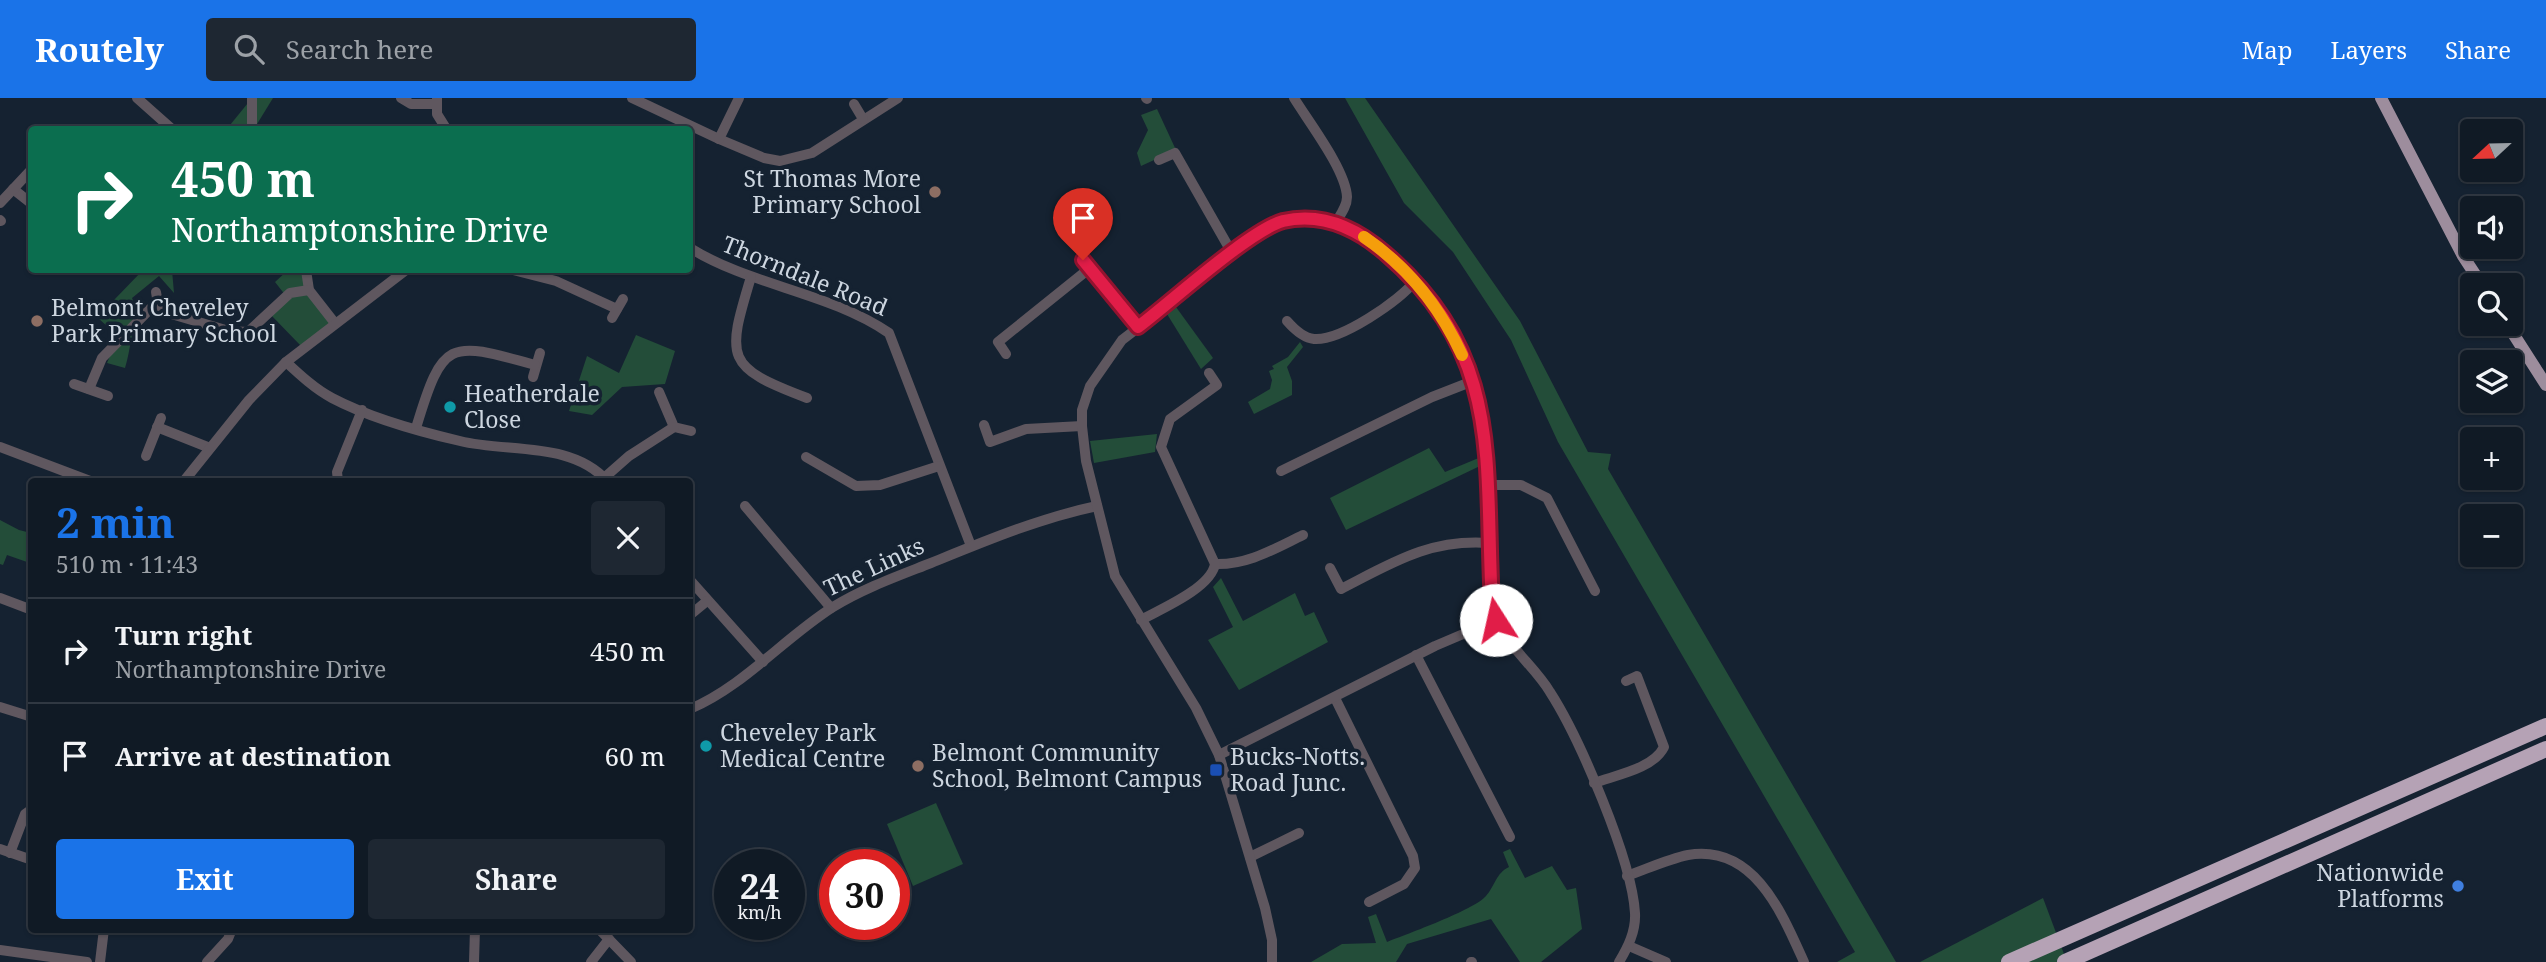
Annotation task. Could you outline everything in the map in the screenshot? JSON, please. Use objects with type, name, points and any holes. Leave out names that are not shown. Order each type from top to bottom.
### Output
[{"type":"highway","points":[[2009,962],[2546,726]]},
{"type":"highway","points":[[2065,962],[2546,749]]},
{"type":"main road","points":[[2381,98],[2474,273]]},
{"type":"main road","points":[[2515,336],[2546,386]]},
{"type":"main road","points":[[2521,344],[2546,369]]},
{"type":"street","points":[[137,98],[168,126]]},
{"type":"street","points":[[252,126],[252,101],[265,98]]},
{"type":"street","points":[[401,98],[411,104],[436,101],[444,126]]},
{"type":"street","points":[[632,98],[691,126]]},
{"type":"street","points":[[719,139],[739,98]]},
{"type":"street","points":[[1294,98],[1342,177],[1347,197],[1344,211],[1336,222]]},
{"type":"street","points":[[693,127],[764,158],[796,159],[812,153],[896,100]]},
{"type":"street","points":[[853,104],[863,119]]},
{"type":"street","points":[[1159,160],[1175,153],[1232,253]]},
{"type":"street","points":[[0,203],[28,173]]},
{"type":"street","points":[[13,189],[28,201]]},
{"type":"street","points":[[1272,962],[1270,930],[1219,755],[1196,708],[1115,576],[1083,441],[1082,410],[1095,375],[1122,340],[1232,253],[1282,222],[1298,219],[1336,222],[1378,246],[1415,281],[1442,313],[1473,381],[1486,440],[1488,543],[1492,604],[1496,620],[1550,692],[1594,783],[1627,876],[1636,915],[1629,946],[1619,962]]},
{"type":"street","name":"Thorndale Road","points":[[693,249],[751,277],[855,315],[889,333],[971,546]]},
{"type":"street","points":[[1006,354],[998,342],[1086,264],[1138,327]]},
{"type":"street","points":[[306,273],[309,290],[334,322]]},
{"type":"street","points":[[186,478],[249,400],[286,362],[334,322],[402,273]]},
{"type":"street","points":[[525,273],[556,281],[618,309]]},
{"type":"street","points":[[751,277],[734,331],[743,365],[762,381],[808,399]]},
{"type":"street","points":[[1287,321],[1307,337],[1326,338],[1397,300],[1415,281]]},
{"type":"street","points":[[155,309],[229,331],[248,332],[290,293],[309,290]]},
{"type":"street","points":[[89,389],[102,358],[155,309],[156,292]]},
{"type":"street","points":[[416,428],[437,369],[456,352],[477,349],[534,371],[540,353]]},
{"type":"street","points":[[286,362],[332,398],[362,410],[461,442],[573,458],[591,466],[603,478]]},
{"type":"street","points":[[1141,620],[1201,586],[1214,572],[1215,565],[1161,447],[1170,419],[1217,385],[1209,373]]},
{"type":"street","points":[[1281,471],[1432,397],[1473,381]]},
{"type":"street","points":[[74,384],[108,396]]},
{"type":"street","points":[[659,392],[674,427]]},
{"type":"street","points":[[338,478],[337,472],[362,410]]},
{"type":"street","points":[[146,456],[159,423],[210,448]]},
{"type":"street","points":[[984,425],[990,442],[1026,429],[1082,426]]},
{"type":"street","points":[[607,478],[629,456],[674,427],[691,431]]},
{"type":"street","points":[[0,447],[82,478]]},
{"type":"street","points":[[806,457],[856,486],[880,485],[939,466]]},
{"type":"street","points":[[1488,485],[1521,485],[1547,498],[1595,591]]},
{"type":"street","points":[[744,506],[831,608]]},
{"type":"street","name":"The Links","points":[[693,708],[710,699],[762,662],[831,608],[879,584],[1056,515],[1097,506]]},
{"type":"street","points":[[1215,565],[1232,565],[1257,558],[1303,535]]},
{"type":"street","points":[[1330,568],[1340,589],[1433,546],[1463,541],[1488,543]]},
{"type":"street","points":[[693,584],[762,662]]},
{"type":"street","points":[[0,598],[28,608]]},
{"type":"street","points":[[693,613],[707,601]]},
{"type":"street","points":[[1219,755],[1416,655],[1496,620]]},
{"type":"street","points":[[1416,655],[1510,837]]},
{"type":"street","points":[[1594,783],[1648,763],[1659,757],[1664,747],[1637,676],[1626,681]]},
{"type":"street","points":[[1335,698],[1413,856],[1415,868],[1411,877],[1369,902]]},
{"type":"street","points":[[0,707],[28,716]]},
{"type":"street","points":[[28,812],[5,851],[28,859]]},
{"type":"street","points":[[1250,857],[1300,833]]},
{"type":"street","points":[[1627,876],[1687,855],[1713,855],[1742,863],[1777,908],[1804,962]]},
{"type":"street","points":[[100,962],[104,933]]},
{"type":"street","points":[[214,960],[230,933]]},
{"type":"street","points":[[474,962],[475,933]]},
{"type":"street","points":[[603,933],[631,962]]},
{"type":"street","points":[[591,962],[609,939]]},
{"type":"street","points":[[1629,946],[1667,962]]},
{"type":"street","points":[[0,950],[87,962]]},
{"type":"green space","points":[[252,98],[273,98],[256,126],[229,126]]},
{"type":"green space","points":[[1345,98],[1365,98],[1520,321],[1588,452],[1611,454],[1608,469],[1896,962],[1837,962],[1855,952],[1558,442],[1511,340],[1453,252],[1404,203]]},
{"type":"green space","points":[[1157,109],[1176,150],[1141,166],[1137,153],[1148,130],[1141,115]]},
{"type":"green space","points":[[140,273],[172,273],[174,293],[159,276],[132,298],[139,315],[125,368],[107,363],[118,336],[98,318],[117,304],[114,300]]},
{"type":"green space","points":[[285,273],[306,273],[309,290],[334,322],[302,347],[270,314],[286,296],[275,282]]},
{"type":"green space","points":[[1176,307],[1213,358],[1201,369],[1167,314]]},
{"type":"green space","points":[[636,335],[675,351],[665,384],[622,387],[592,415],[569,411],[587,356],[619,373]]},
{"type":"green space","points":[[1300,342],[1303,347],[1287,367],[1292,381],[1292,395],[1254,414],[1248,402],[1270,389],[1272,380],[1269,371],[1274,369],[1272,366],[1288,357]]},
{"type":"green space","points":[[1157,434],[1155,452],[1094,463],[1090,441]]},
{"type":"green space","points":[[1429,448],[1445,472],[1481,457],[1480,466],[1346,530],[1330,498]]},
{"type":"green space","points":[[0,520],[28,532],[28,560],[27,562],[7,555],[3,565],[0,564]]},
{"type":"green space","points":[[1221,578],[1243,621],[1295,593],[1305,616],[1314,612],[1328,642],[1239,690],[1208,640],[1233,627],[1213,587]]},
{"type":"green space","points":[[936,803],[963,864],[913,886],[910,879],[910,849],[897,849],[887,824]]},
{"type":"green space","points":[[1510,849],[1525,878],[1552,866],[1567,890],[1576,888],[1582,929],[1541,962],[1520,962],[1491,919],[1407,944],[1396,962],[1311,962],[1342,944],[1376,943],[1368,917],[1376,914],[1387,942],[1479,902],[1492,888],[1498,876],[1509,867],[1503,852]]},
{"type":"green space","points":[[2043,898],[2067,962],[1920,962]]},
{"type":"slow traffic","points":[[1364,237],[1395,261],[1442,313],[1462,355]]},
{"type":"place","name":"St Thomas More Primary School","points":[[935,192]]},
{"type":"place","name":"Belmont Cheveley Park Primary School","points":[[37,321]]},
{"type":"place","name":"Heatherdale Close","points":[[450,407]]},
{"type":"place","name":"Cheveley Park Medical Centre","points":[[706,746]]},
{"type":"place","name":"Belmont Community School, Belmont Campus","points":[[918,766]]},
{"type":"place","name":"Bucks-Notts. Road Junc.","points":[[1216,770]]},
{"type":"place","name":"Nationwide Platforms","points":[[2458,886]]},
{"type":"route","points":[[1083,260],[1138,327],[1272,225],[1298,219],[1336,222],[1378,246],[1415,281],[1442,313],[1473,381],[1483,415],[1486,440],[1488,543],[1492,604],[1496,620]]}]
